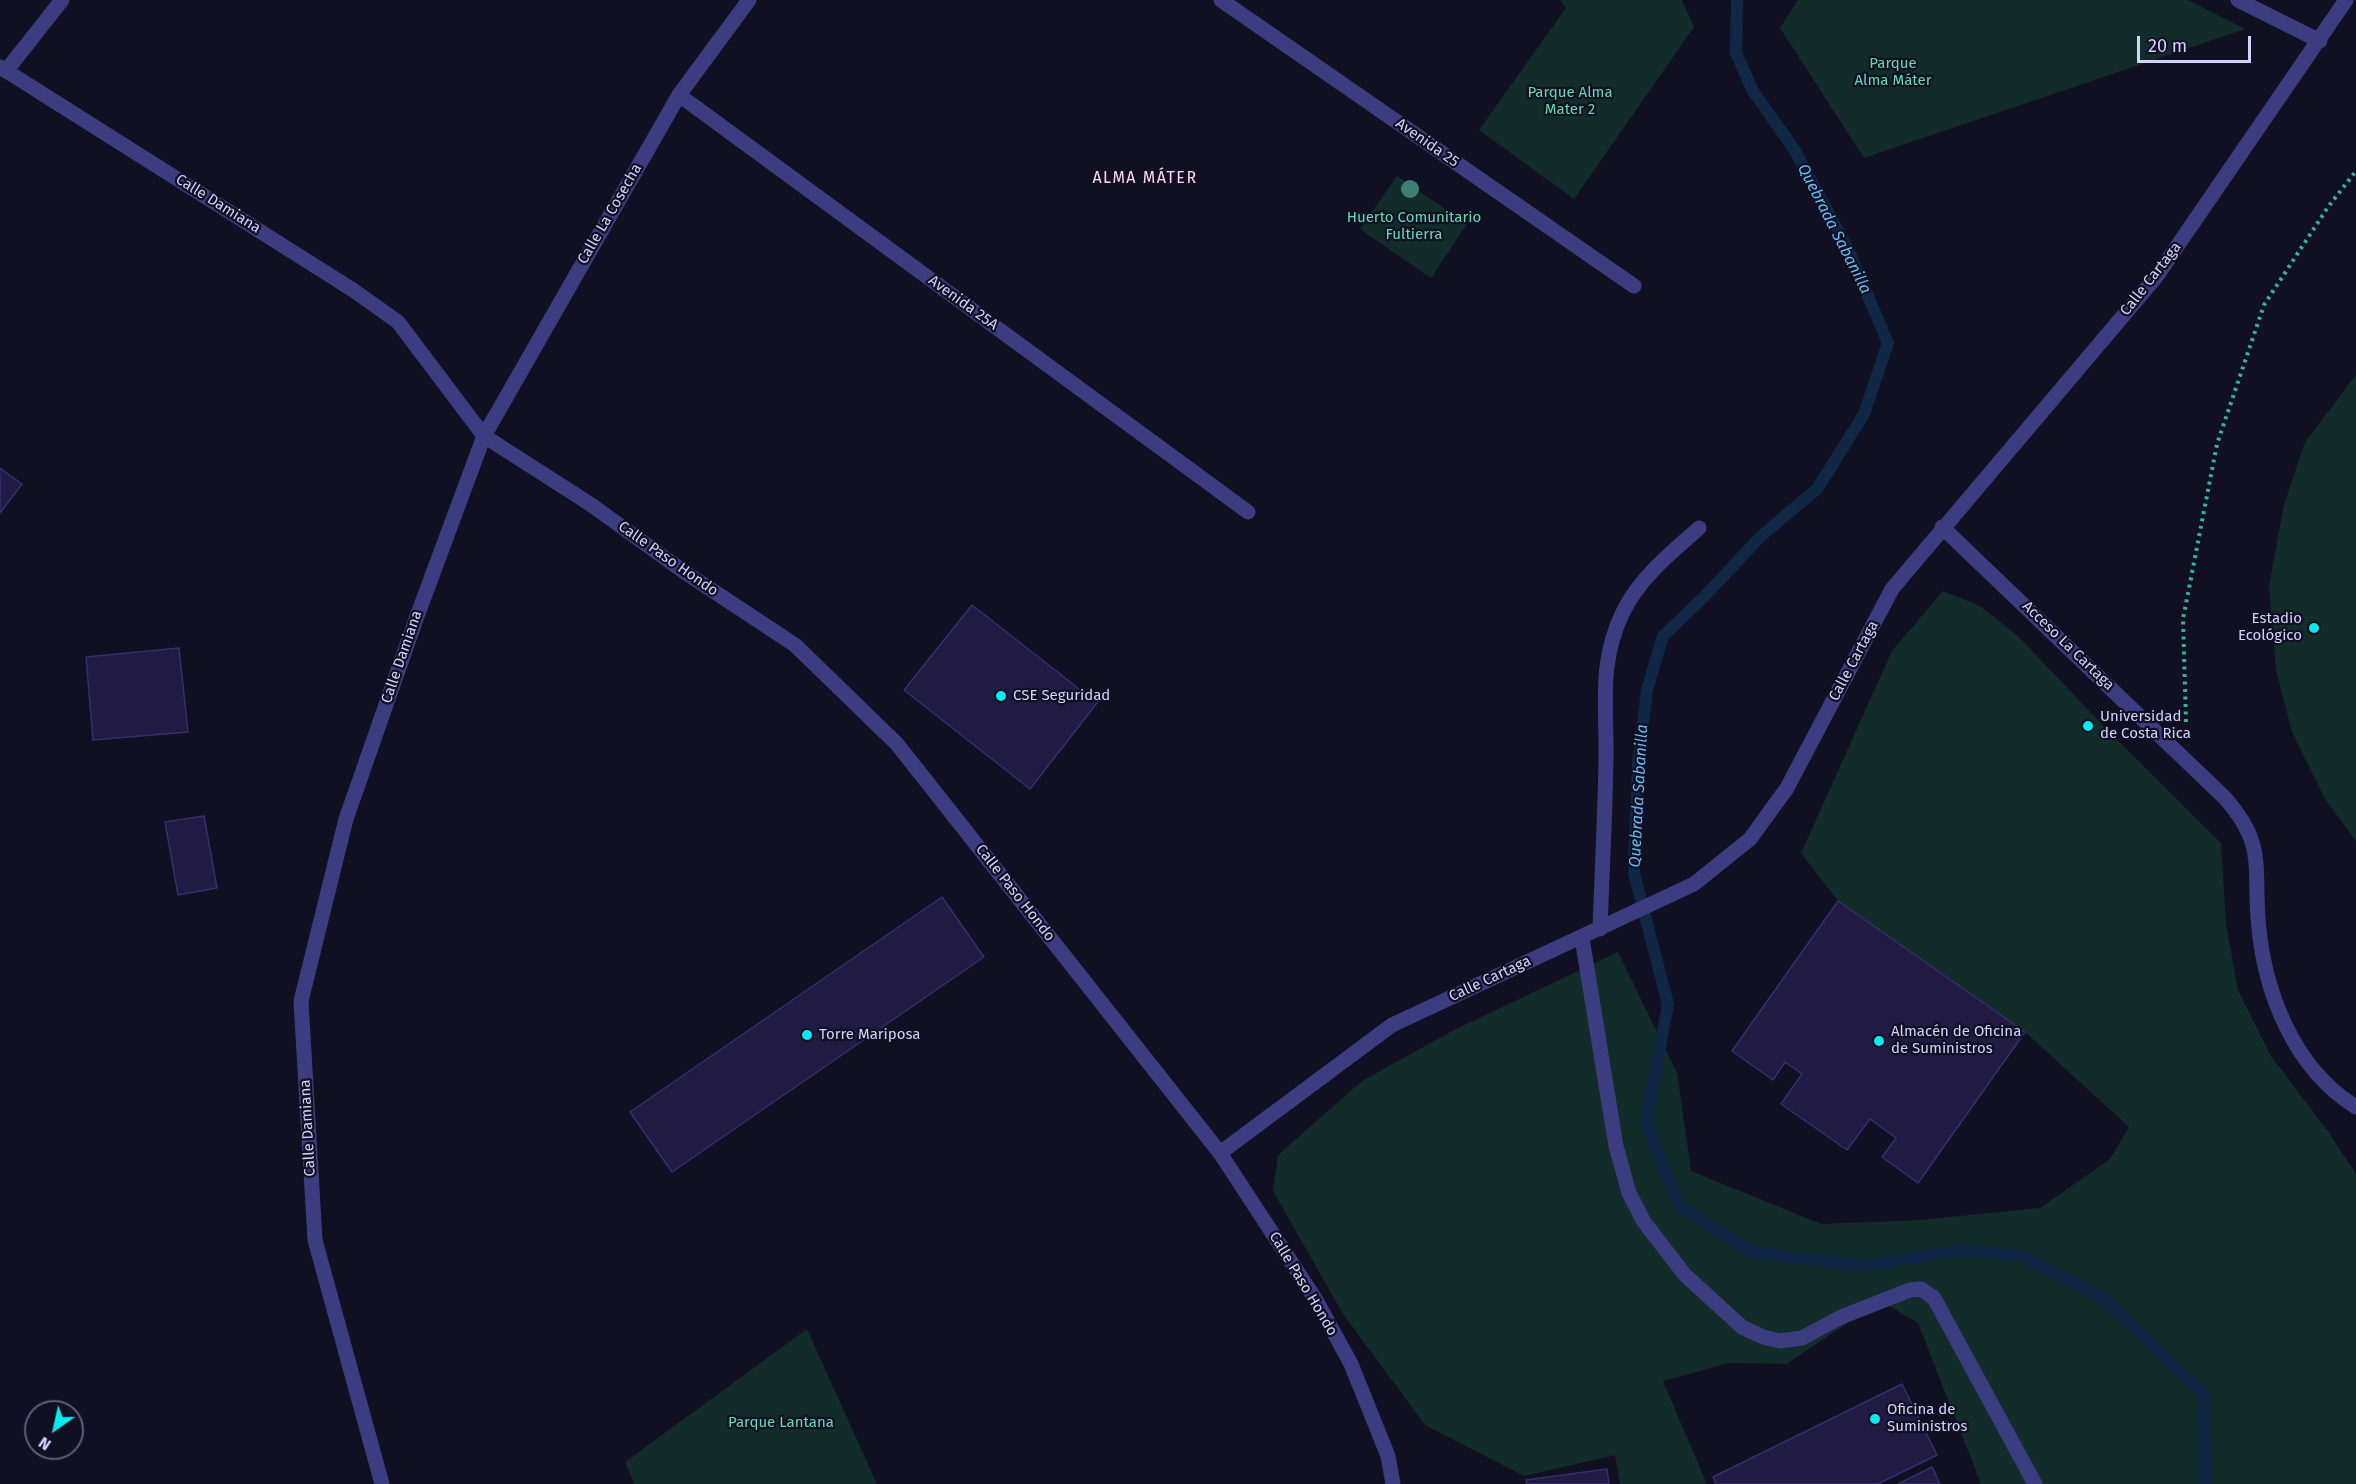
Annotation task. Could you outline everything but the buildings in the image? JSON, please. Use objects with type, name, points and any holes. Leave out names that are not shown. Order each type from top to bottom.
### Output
[{"type":"street","points":[[3,69],[62,0]]},
{"type":"street","name":"Calle La Cosecha","points":[[484,436],[679,95],[749,0]]},
{"type":"street","name":"Avenida 25","points":[[1221,0],[1634,286]]},
{"type":"street","points":[[2238,0],[2320,41]]},
{"type":"street","name":"Calle Cartaga","points":[[1220,1153],[1392,1025],[1694,884],[1750,839],[1787,788],[1892,589],[1942,527],[2156,277],[2346,0]]},
{"type":"street","name":"Calle Damiana","points":[[3,69],[353,290],[399,322],[484,436],[416,619],[346,819],[301,1001],[315,1240],[382,1484]]},
{"type":"street","name":"Avenida 25A","points":[[679,95],[1248,512]]},
{"type":"street","name":"Calle Paso Hondo","points":[[484,436],[590,504],[683,571],[795,645],[888,735],[1220,1153],[1316,1300],[1351,1364],[1388,1456],[1393,1484]]},
{"type":"street","name":"Acceso La Cartaga","points":[[1942,527],[2237,812],[2253,838],[2258,920],[2265,964],[2276,1005],[2290,1036],[2314,1070],[2343,1099],[2356,1107]]},
{"type":"street","points":[[1600,929],[1606,757],[1603,689],[1610,651],[1623,611],[1647,576],[1699,528]]},
{"type":"street","points":[[1582,938],[1616,1146],[1629,1193],[1644,1222],[1685,1275],[1742,1327],[1763,1337],[1780,1341],[1802,1338],[1851,1313],[1910,1290],[1921,1289],[1934,1298],[2035,1484]]},
{"type":"path","points":[[2187,762],[2183,619],[2217,444],[2264,305],[2328,207],[2356,171]]},
{"type":"green space","name":"Parque Alma Mater 2","points":[[1560,0],[1682,0],[1694,27],[1574,199],[1479,130],[1566,8]]},
{"type":"green space","name":"Parque Alma Máter","points":[[1798,0],[2188,0],[2245,29],[1864,158],[1780,28]]},
{"type":"green space","name":"Huerto Comunitario Fultierra","points":[[1397,176],[1467,224],[1431,278],[1360,229]]},
{"type":"green space","name":"Estadio Ecológico","points":[[2356,375],[2356,841],[2325,799],[2292,732],[2276,670],[2269,586],[2284,505],[2305,442]]},
{"type":"green space","points":[[1943,591],[1980,606],[2019,637],[2114,737],[2221,843],[2226,924],[2238,990],[2271,1056],[2327,1130],[2356,1174],[2356,1484],[1981,1484],[1918,1323],[1881,1301],[1786,1364],[1729,1363],[1663,1381],[1707,1484],[1620,1484],[1615,1455],[1524,1476],[1425,1425],[1343,1314],[1273,1191],[1278,1155],[1362,1081],[1454,1030],[1618,952],[1677,1073],[1691,1171],[1821,1224],[1920,1220],[2040,1208],[2110,1159],[2129,1127],[2025,1032],[1838,901],[1801,853],[1892,651]]},
{"type":"green space","name":"Parque Lantana","points":[[807,1329],[877,1484],[634,1484],[625,1462]]},
{"type":"waterway","name":"Quebrada Sabanilla","points":[[1737,0],[1736,53],[1753,91],[1794,149],[1848,249],[1888,343],[1864,414],[1817,489],[1761,536],[1704,597],[1663,636],[1647,690],[1638,763],[1634,873],[1668,1004],[1646,1123],[1680,1207],[1751,1252],[1861,1266],[1960,1250],[2023,1256],[2103,1298],[2203,1393],[2206,1484]]},
{"type":"place","name":"Estadio Ecológico","points":[[2314,628]]},
{"type":"place","name":"CSE Seguridad","points":[[1001,696]]},
{"type":"place","name":"Universidad de Costa Rica","points":[[2088,726]]},
{"type":"place","name":"Torre Mariposa","points":[[807,1035]]},
{"type":"place","name":"Almacén de Oficina de Suministros","points":[[1879,1041]]},
{"type":"place","name":"Oficina de Suministros","points":[[1875,1419]]},
{"type":"district","name":"ALMA MÁTER","points":[[1145,179]]}]
